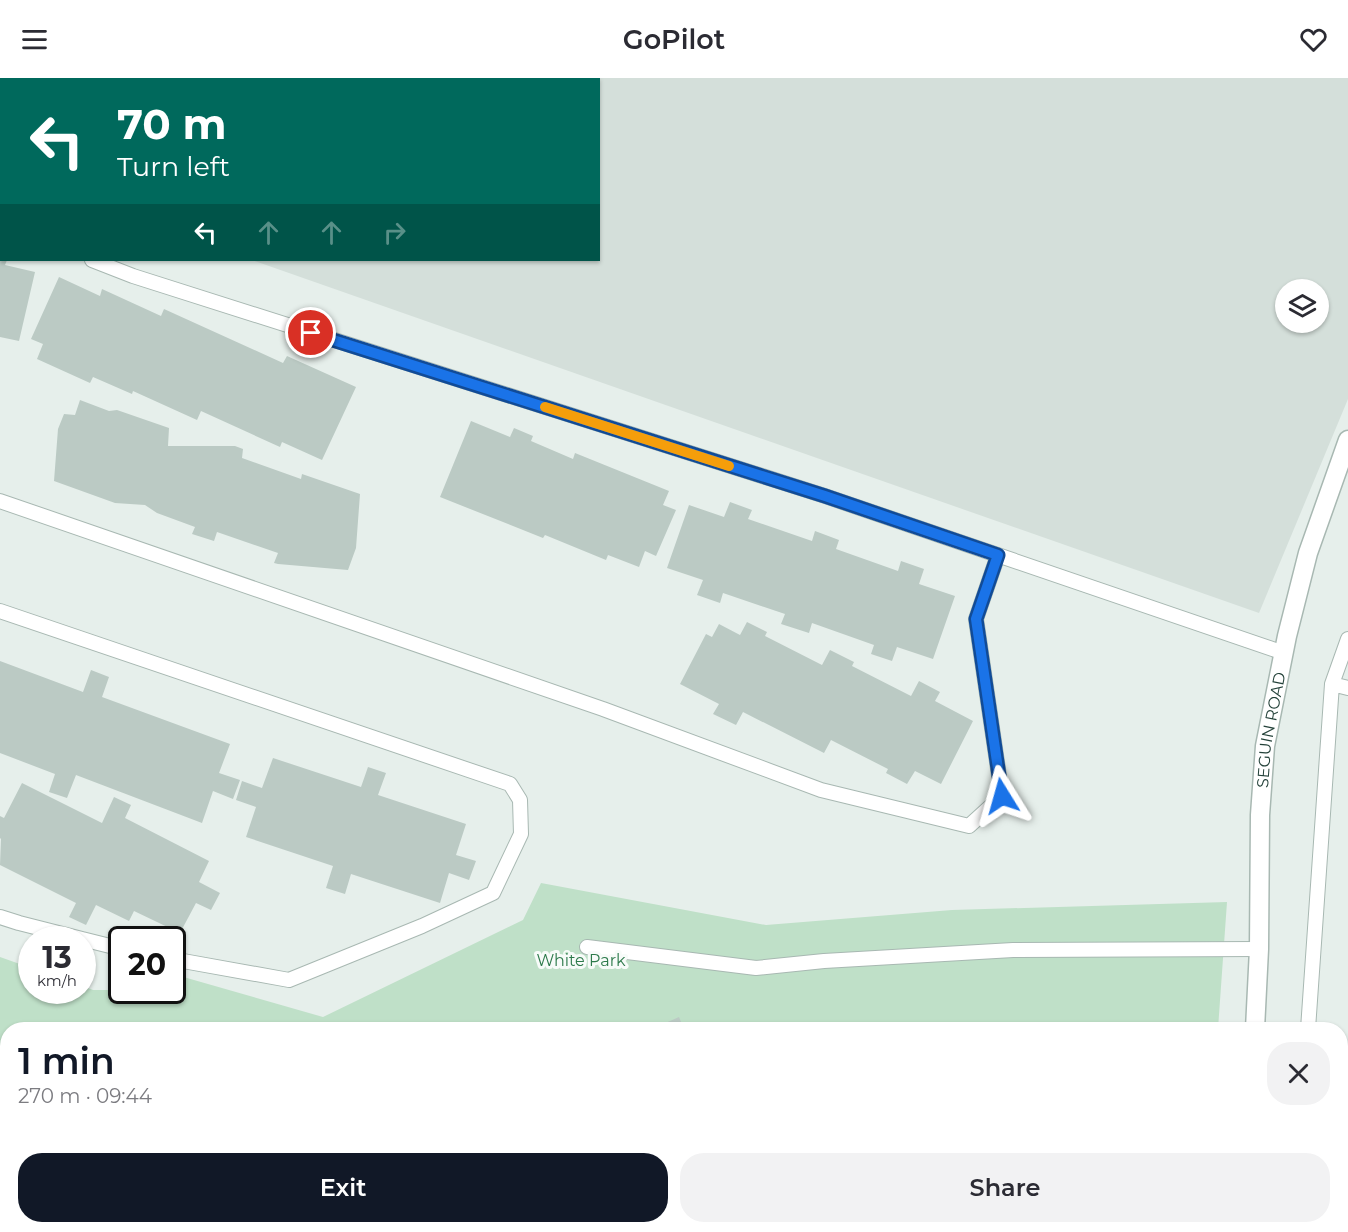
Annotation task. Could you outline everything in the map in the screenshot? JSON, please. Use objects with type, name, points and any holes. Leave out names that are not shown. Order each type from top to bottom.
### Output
[{"type":"street","name":"SEGUIN ROAD","points":[[1255,1022],[1259,949],[1260,815],[1265,747],[1308,553],[1348,440]]},
{"type":"lane","points":[[95,261],[133,276],[825,496],[1284,653]]},
{"type":"lane","points":[[0,501],[603,709],[821,790],[969,826],[1002,796],[976,619],[998,555]]},
{"type":"lane","points":[[0,611],[510,784],[520,800],[521,834],[493,893],[432,921],[289,980],[186,962]]},
{"type":"lane","points":[[1308,1022],[1332,684],[1348,639]]},
{"type":"lane","points":[[1332,684],[1348,688]]},
{"type":"lane","points":[[0,917],[31,926]]},
{"type":"lane","points":[[587,947],[756,968],[824,961],[1014,950],[1259,949]]},
{"type":"shaded area","points":[[600,78],[1348,78],[1348,399],[1259,613],[255,261],[600,261]]},
{"type":"green space","name":"White Park","points":[[541,883],[766,925],[952,910],[1227,902],[1218,1022],[0,1022],[0,957],[18,963],[18,1004],[96,1004],[96,990],[108,990],[108,1004],[186,1004],[186,978],[323,1017],[523,920]]},
{"type":"building","points":[[0,261],[7,261],[5,265],[35,272],[19,341],[0,337]]},
{"type":"building","points":[[59,277],[100,296],[102,289],[161,316],[164,309],[283,363],[287,356],[356,387],[322,460],[282,442],[280,447],[201,411],[197,420],[133,391],[132,394],[93,377],[90,383],[37,359],[43,344],[31,339]]},
{"type":"building","points":[[80,400],[169,428],[168,446],[235,446],[243,449],[242,458],[301,479],[302,474],[360,494],[356,548],[348,570],[274,563],[278,553],[217,532],[214,541],[192,534],[195,527],[157,513],[145,505],[115,503],[54,481],[58,429],[64,414],[75,415]]},
{"type":"building","points":[[471,421],[510,437],[514,428],[533,436],[531,441],[573,459],[575,453],[669,491],[663,505],[676,510],[656,556],[645,551],[639,567],[608,555],[606,560],[440,497]]},
{"type":"building","points":[[730,502],[752,510],[748,519],[812,541],[815,531],[839,540],[836,549],[898,571],[901,561],[924,569],[919,584],[955,596],[933,659],[897,647],[892,661],[871,654],[874,645],[812,623],[809,633],[781,624],[785,614],[723,593],[720,603],[697,595],[703,580],[667,568],[689,505],[724,517]]},
{"type":"building","points":[[747,622],[767,632],[765,636],[822,665],[830,650],[854,662],[852,666],[911,696],[919,681],[940,692],[935,701],[973,721],[941,784],[915,771],[907,784],[886,773],[888,769],[831,740],[824,753],[743,712],[736,725],[713,714],[719,704],[680,684],[706,634],[712,637],[719,624],[740,635]]},
{"type":"building","points":[[0,661],[83,692],[91,670],[109,677],[102,697],[230,744],[219,773],[240,780],[233,799],[213,791],[202,823],[76,775],[67,798],[49,792],[55,774],[0,753]]},
{"type":"building","points":[[273,758],[361,787],[368,767],[386,773],[378,795],[466,824],[456,855],[476,861],[469,880],[449,873],[440,903],[351,874],[345,894],[326,888],[333,866],[246,837],[256,807],[236,800],[242,781],[262,788]]},
{"type":"building","points":[[22,783],[102,823],[114,797],[131,805],[125,818],[209,861],[199,882],[220,893],[211,910],[196,903],[184,926],[165,926],[134,911],[129,921],[96,905],[86,925],[69,917],[76,903],[0,865],[0,816],[4,818]]},
{"type":"building","points":[[679,1017],[681,1022],[668,1022]]},
{"type":"slow traffic","points":[[545,407],[729,466]]},
{"type":"route","points":[[311,333],[825,496],[998,555],[976,619],[1002,796]]}]
